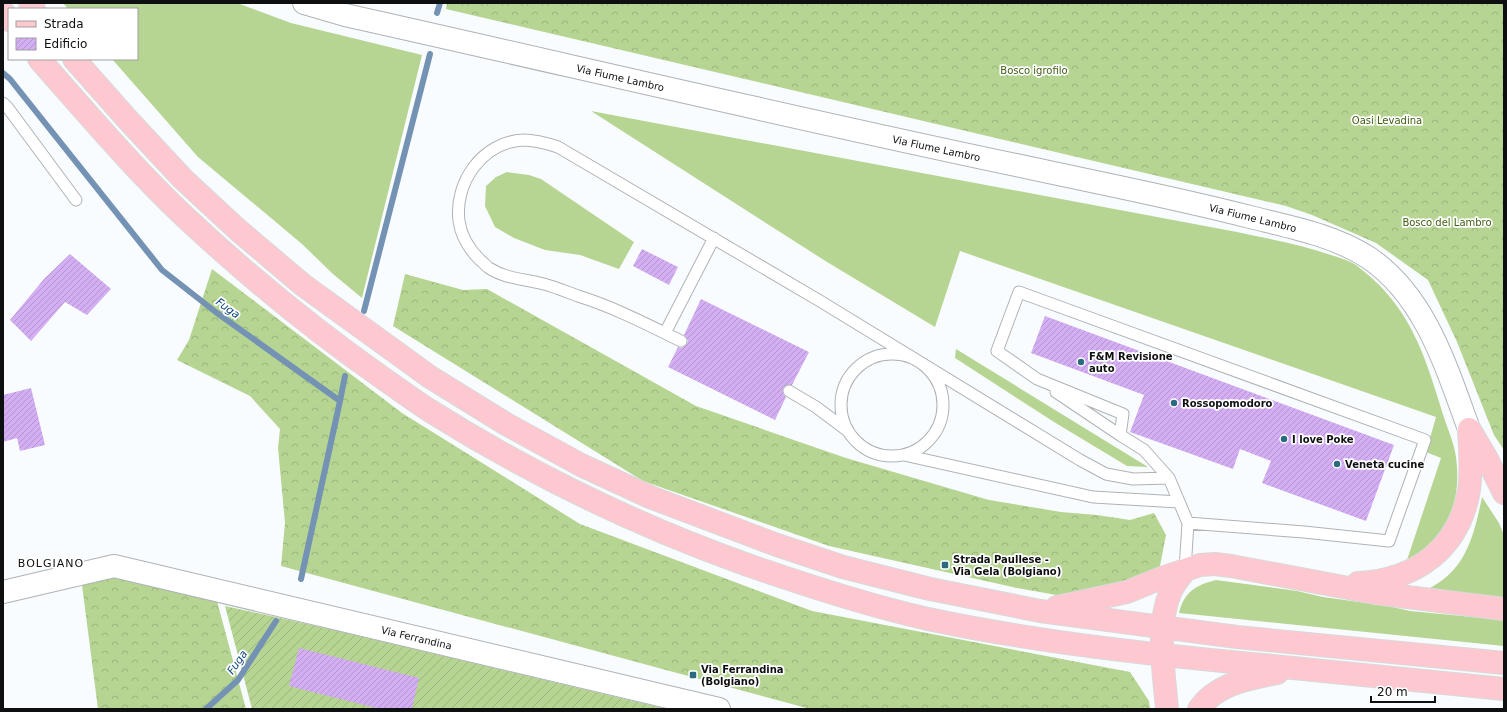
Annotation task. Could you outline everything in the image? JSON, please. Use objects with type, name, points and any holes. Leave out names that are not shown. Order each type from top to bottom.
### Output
[{"type":"main road","points":[[39,60],[123,153],[181,214],[238,266],[296,315],[362,364],[430,411],[502,454],[578,494],[642,524],[716,554],[799,583],[884,608],[930,619],[1018,635],[1162,655],[1504,689]]},
{"type":"main road","points":[[75,60],[128,120],[184,179],[238,230],[303,285],[430,377],[506,424],[581,465],[650,497],[777,545],[843,568],[923,588],[1040,611],[1237,637],[1504,663]]},
{"type":"main road","points":[[1470,429],[1504,494]]},
{"type":"main road","points":[[1325,584],[1386,580],[1407,573],[1421,566],[1441,549],[1448,541],[1459,522],[1467,500],[1470,477],[1470,429]]},
{"type":"main road","points":[[1040,611],[1127,592],[1200,565],[1220,565],[1325,584],[1422,599],[1504,609]]},
{"type":"main road","points":[[1167,709],[1162,655],[1164,612],[1170,592],[1185,570]]},
{"type":"main road","points":[[1199,709],[1213,695],[1230,684],[1300,668]]},
{"type":"street","name":"Via Fiume Lambro","points":[[304,3],[361,18],[920,145],[1189,202],[1278,224],[1337,241],[1375,263],[1401,287],[1417,309],[1437,346],[1470,429]]},
{"type":"street","name":"Via Ferrandina","points":[[3,592],[114,566],[719,709]]},
{"type":"lane","points":[[3,103],[76,200]]},
{"type":"lane","points":[[681,341],[581,296],[544,284],[510,278],[488,268],[471,251],[463,237],[459,221],[458,201],[464,182],[477,162],[497,147],[510,142],[523,140],[541,141],[558,147],[714,238],[917,360],[1048,442],[1080,460],[1106,474],[1133,479],[1169,478]]},
{"type":"lane","points":[[665,333],[714,238]]},
{"type":"lane","points":[[1185,570],[1188,523],[1169,478],[1144,450],[997,351],[1019,292],[1425,440],[1389,541],[1304,532],[1188,523]]},
{"type":"lane","points":[[848,432],[842,416],[841,399],[845,383],[855,369],[868,359],[884,354],[901,354],[917,360],[929,369],[938,382],[943,396],[943,412],[939,426],[930,439],[919,449],[904,455]]},
{"type":"lane","points":[[1037,379],[1123,414],[1120,435]]},
{"type":"lane","points":[[789,391],[816,407],[848,432],[864,448],[874,453],[889,456],[904,455],[1093,497],[1179,502]]},
{"type":"green space","points":[[63,3],[237,3],[291,23],[422,55],[362,298],[333,274],[302,244],[198,157],[113,60],[138,60],[138,8],[67,8]]},
{"type":"green space","name":"Oasi Levadina","points":[[447,3],[1504,3],[1504,450],[1494,435],[1457,342],[1428,280],[1376,243],[1312,215],[1286,206],[446,9]]},
{"type":"green space","points":[[591,111],[1237,232],[1286,242],[1351,262],[1374,280],[1389,296],[1401,312],[1420,347],[1455,451],[1457,489],[1449,518],[1433,542],[1421,552],[1407,560],[1441,458],[1426,452],[1436,417],[960,251],[935,327],[827,262]]},
{"type":"green space","points":[[507,172],[529,175],[541,179],[634,242],[619,269],[580,255],[545,250],[514,238],[495,227],[485,206],[486,186],[496,177]]},
{"type":"green space","points":[[212,269],[402,413],[580,524],[812,611],[1130,672],[1149,701],[1150,709],[810,709],[281,566],[285,523],[278,448],[280,429],[250,396],[177,360],[189,340]]},
{"type":"green space","points":[[405,274],[463,290],[487,289],[696,406],[846,458],[989,500],[1061,512],[1130,520],[1154,513],[1166,535],[1160,566],[1127,584],[1062,596],[1017,588],[829,546],[643,481],[393,326]]},
{"type":"green space","points":[[956,349],[1148,467],[1127,466],[1054,422],[955,358]]},
{"type":"green space","points":[[1482,497],[1499,523],[1504,535],[1504,603],[1421,593],[1445,578],[1466,552],[1474,530]]},
{"type":"green space","points":[[116,575],[217,601],[246,709],[98,709],[82,585]]},
{"type":"green space","points":[[1216,580],[1297,591],[1323,597],[1388,606],[1410,611],[1504,620],[1504,646],[1179,613],[1184,600],[1192,590],[1202,584]]},
{"type":"green space","points":[[225,606],[330,629],[667,709],[252,709]]},
{"type":"building","points":[[642,249],[678,267],[669,285],[633,266]]},
{"type":"building","points":[[70,254],[111,289],[87,315],[65,302],[31,341],[10,320],[44,279]]},
{"type":"building","points":[[701,299],[809,352],[792,385],[786,385],[783,388],[783,394],[786,397],[775,420],[668,367],[678,347],[682,348],[687,344],[688,340],[684,335]]},
{"type":"building","points":[[1045,316],[1394,445],[1366,521],[1262,483],[1271,461],[1240,449],[1233,469],[1130,432],[1144,395],[1031,353]]},
{"type":"building","points":[[31,388],[45,445],[20,451],[17,438],[3,442],[3,395]]},
{"type":"building","points":[[299,648],[419,678],[412,709],[380,709],[289,686]]},
{"type":"waterway","points":[[437,13],[440,3]]},
{"type":"waterway","points":[[364,311],[430,54]]},
{"type":"waterway","name":"Fuga","points":[[3,73],[10,79],[162,270],[217,313],[340,401],[301,579]]},
{"type":"waterway","points":[[340,401],[345,376]]},
{"type":"waterway","name":"Fuga","points":[[206,709],[238,680],[276,621]]},
{"type":"place","name":"F&M Revisione auto","points":[[1081,362]]},
{"type":"place","name":"Rossopomodoro","points":[[1174,403]]},
{"type":"place","name":"I love Poke","points":[[1284,439]]},
{"type":"place","name":"Veneta cucine","points":[[1337,464]]},
{"type":"place","name":"Strada Paullese - Via Gela (Bolgiano)","points":[[945,565]]},
{"type":"place","name":"Via Ferrandina (Bolgiano)","points":[[693,675]]},
{"type":"district","name":"BOLGIANO","points":[[51,563]]},
{"type":"park label","name":"Bosco igrofilo","points":[[1034,70]]},
{"type":"park label","name":"Bosco del Lambro","points":[[1447,222]]}]
